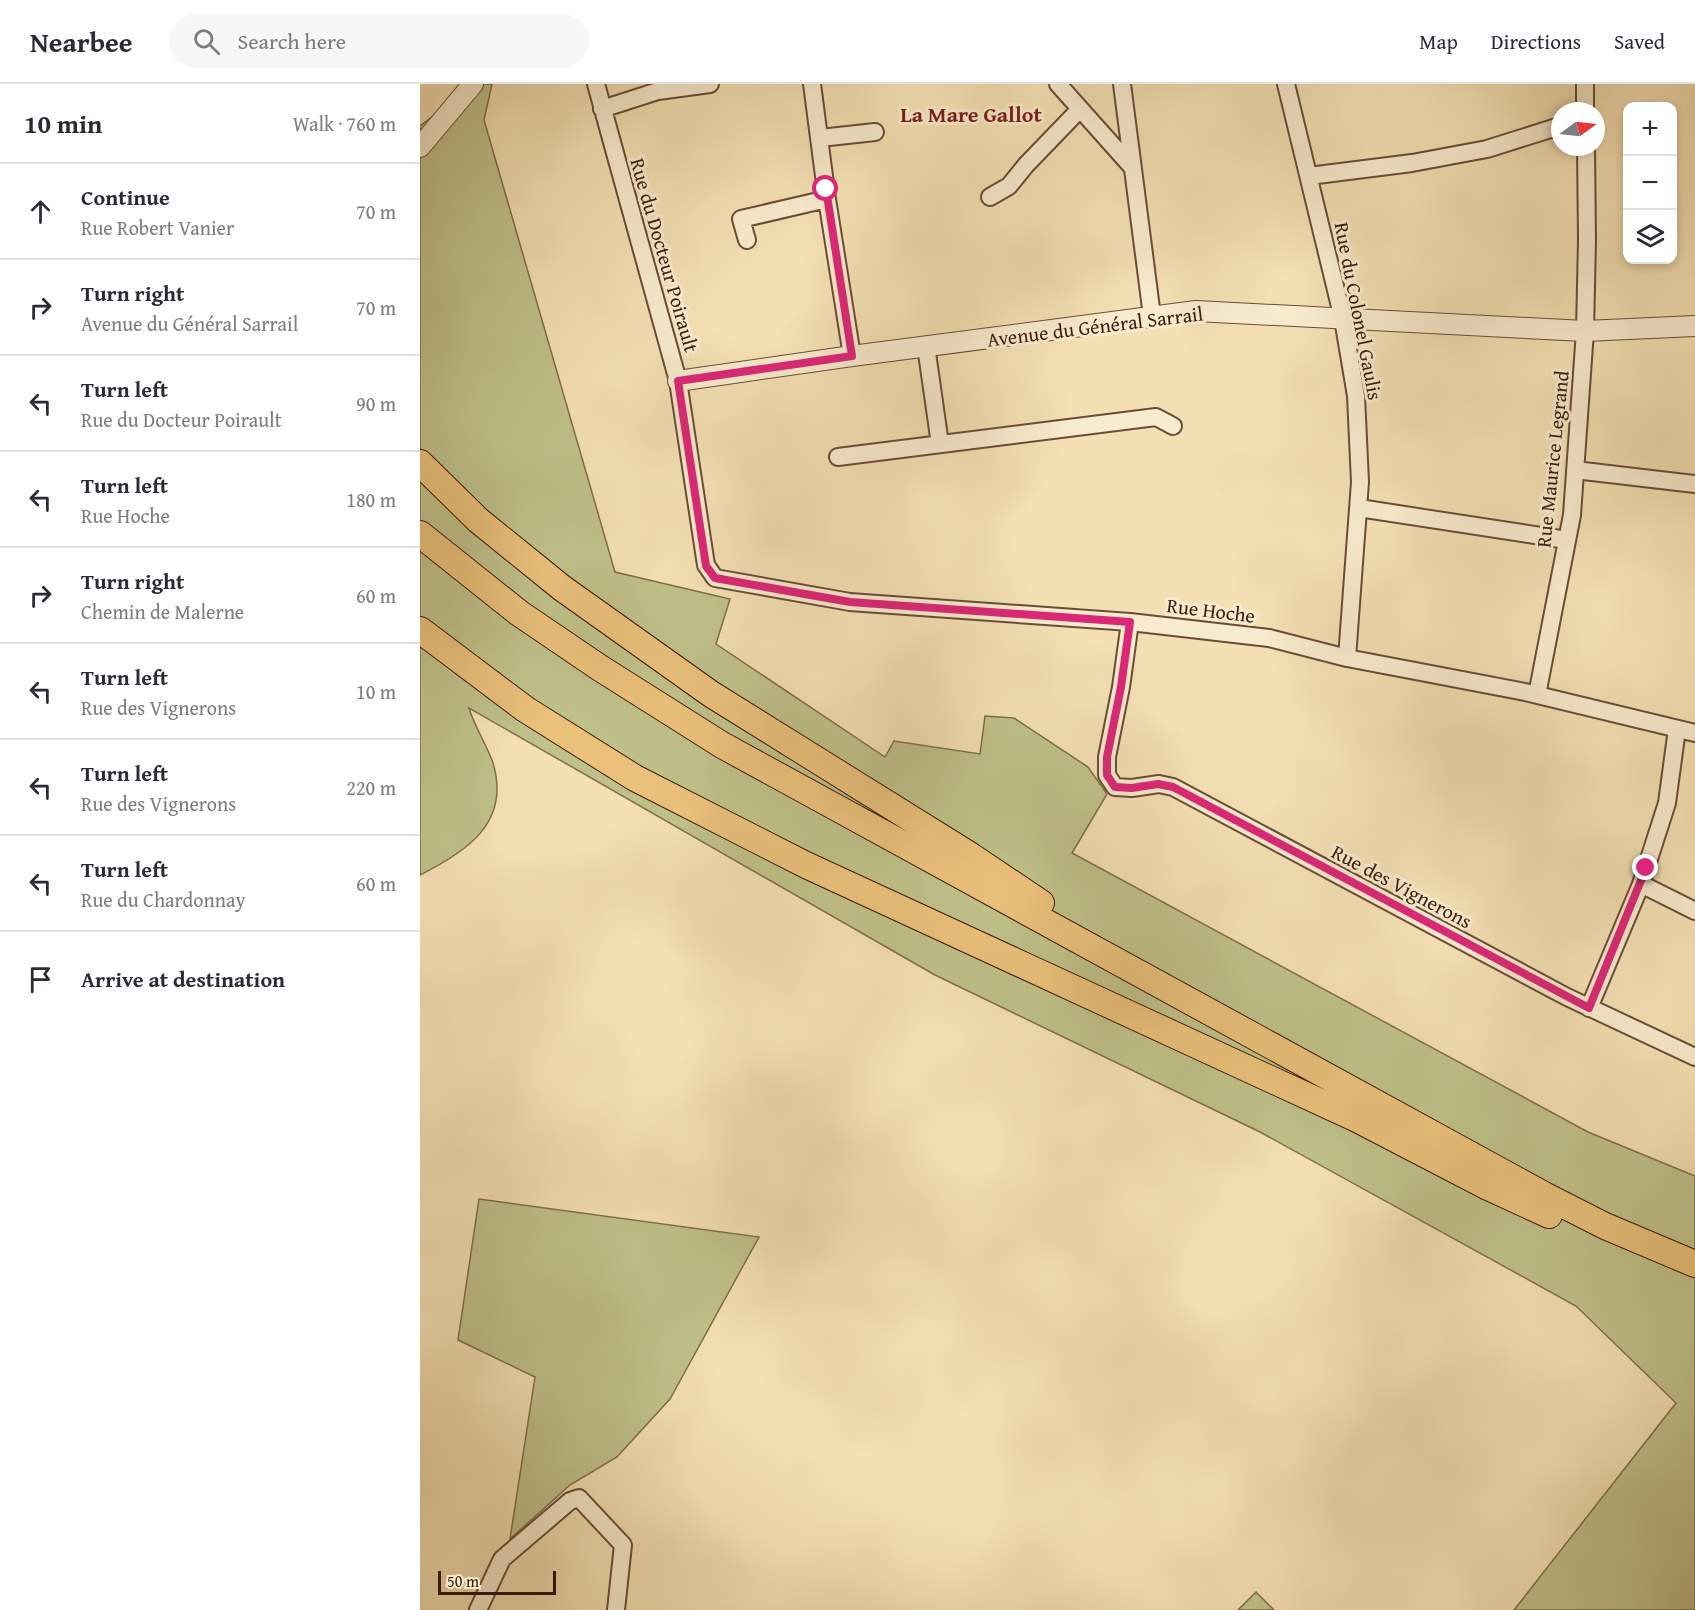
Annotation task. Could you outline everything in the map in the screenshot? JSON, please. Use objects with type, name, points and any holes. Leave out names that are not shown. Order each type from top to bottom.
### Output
[{"type":"main road","points":[[420,463],[478,519],[562,588],[711,694],[1131,959],[1173,992]]},
{"type":"main road","points":[[420,534],[519,613],[600,668],[722,745],[1544,1195],[1605,1226],[1695,1264]]},
{"type":"main road","points":[[420,546],[502,611],[707,746],[1438,1147],[1551,1207],[1695,1274]]},
{"type":"main road","points":[[420,630],[525,709],[645,783],[806,865],[1357,1119],[1488,1187],[1668,1272],[1695,1282]]},
{"type":"street","points":[[420,147],[473,84]]},
{"type":"street","name":"Rue du Docteur Poirault","points":[[596,84],[678,381],[706,566],[715,578]]},
{"type":"street","points":[[602,108],[658,91],[711,84]]},
{"type":"street","points":[[812,84],[827,199],[852,356]]},
{"type":"street","points":[[1058,84],[1132,167]]},
{"type":"street","points":[[1122,84],[1152,316]]},
{"type":"street","name":"Rue du Colonel Gaulis","points":[[1286,84],[1343,319],[1356,396],[1360,482],[1347,658]]},
{"type":"street","points":[[1585,84],[1585,102]]},
{"type":"street","points":[[990,197],[1009,186],[1080,109]]},
{"type":"street","points":[[1309,176],[1412,163],[1486,149],[1551,129]]},
{"type":"street","points":[[820,138],[876,132]]},
{"type":"street","name":"Rue Maurice Legrand","points":[[1537,695],[1572,514],[1585,331],[1586,156]]},
{"type":"street","points":[[747,240],[741,219],[827,199]]},
{"type":"street","name":"Avenue du Général Sarrail","points":[[678,381],[1196,311],[1585,331],[1695,326]]},
{"type":"street","points":[[926,346],[940,444]]},
{"type":"street","points":[[838,457],[1156,417],[1173,426]]},
{"type":"street","points":[[1575,470],[1695,484]]},
{"type":"street","points":[[1359,508],[1568,540]]},
{"type":"street","name":"Rue Hoche","points":[[715,578],[850,602],[1130,622],[1269,638],[1347,658],[1537,695],[1695,733]]},
{"type":"street","name":"Rue des Vignerons","points":[[1130,622],[1121,687],[1107,757],[1107,775],[1115,787],[1132,788],[1158,784],[1173,787],[1589,1008],[1695,1057]]},
{"type":"street","points":[[1589,1008],[1641,884],[1667,802],[1677,729]]},
{"type":"street","points":[[1641,884],[1695,911]]},
{"type":"street","points":[[478,1610],[502,1559],[570,1501],[579,1498],[623,1545],[616,1610]]},
{"type":"green space","points":[[475,84],[492,84],[484,120],[615,572],[730,599],[716,644],[885,757],[894,741],[980,754],[985,716],[1014,718],[1088,767],[1107,794],[1072,853],[1588,1132],[1695,1176],[1695,1610],[1514,1610],[1676,1403],[1576,1306],[1260,1132],[935,975],[469,708],[493,763],[497,784],[496,803],[490,819],[468,845],[420,875],[420,126]]},
{"type":"green space","points":[[479,1199],[759,1237],[670,1399],[617,1457],[570,1485],[510,1539],[535,1377],[458,1340]]},
{"type":"green space","points":[[1256,1592],[1274,1610],[1238,1610]]},
{"type":"district","name":"La Mare Gallot","points":[[971,114]]},
{"type":"route","points":[[826,189],[852,356],[678,381],[706,566],[715,578],[850,602],[1130,622],[1121,687],[1107,757],[1107,775],[1115,787],[1132,788],[1158,784],[1173,787],[1589,1008],[1646,868]]}]
